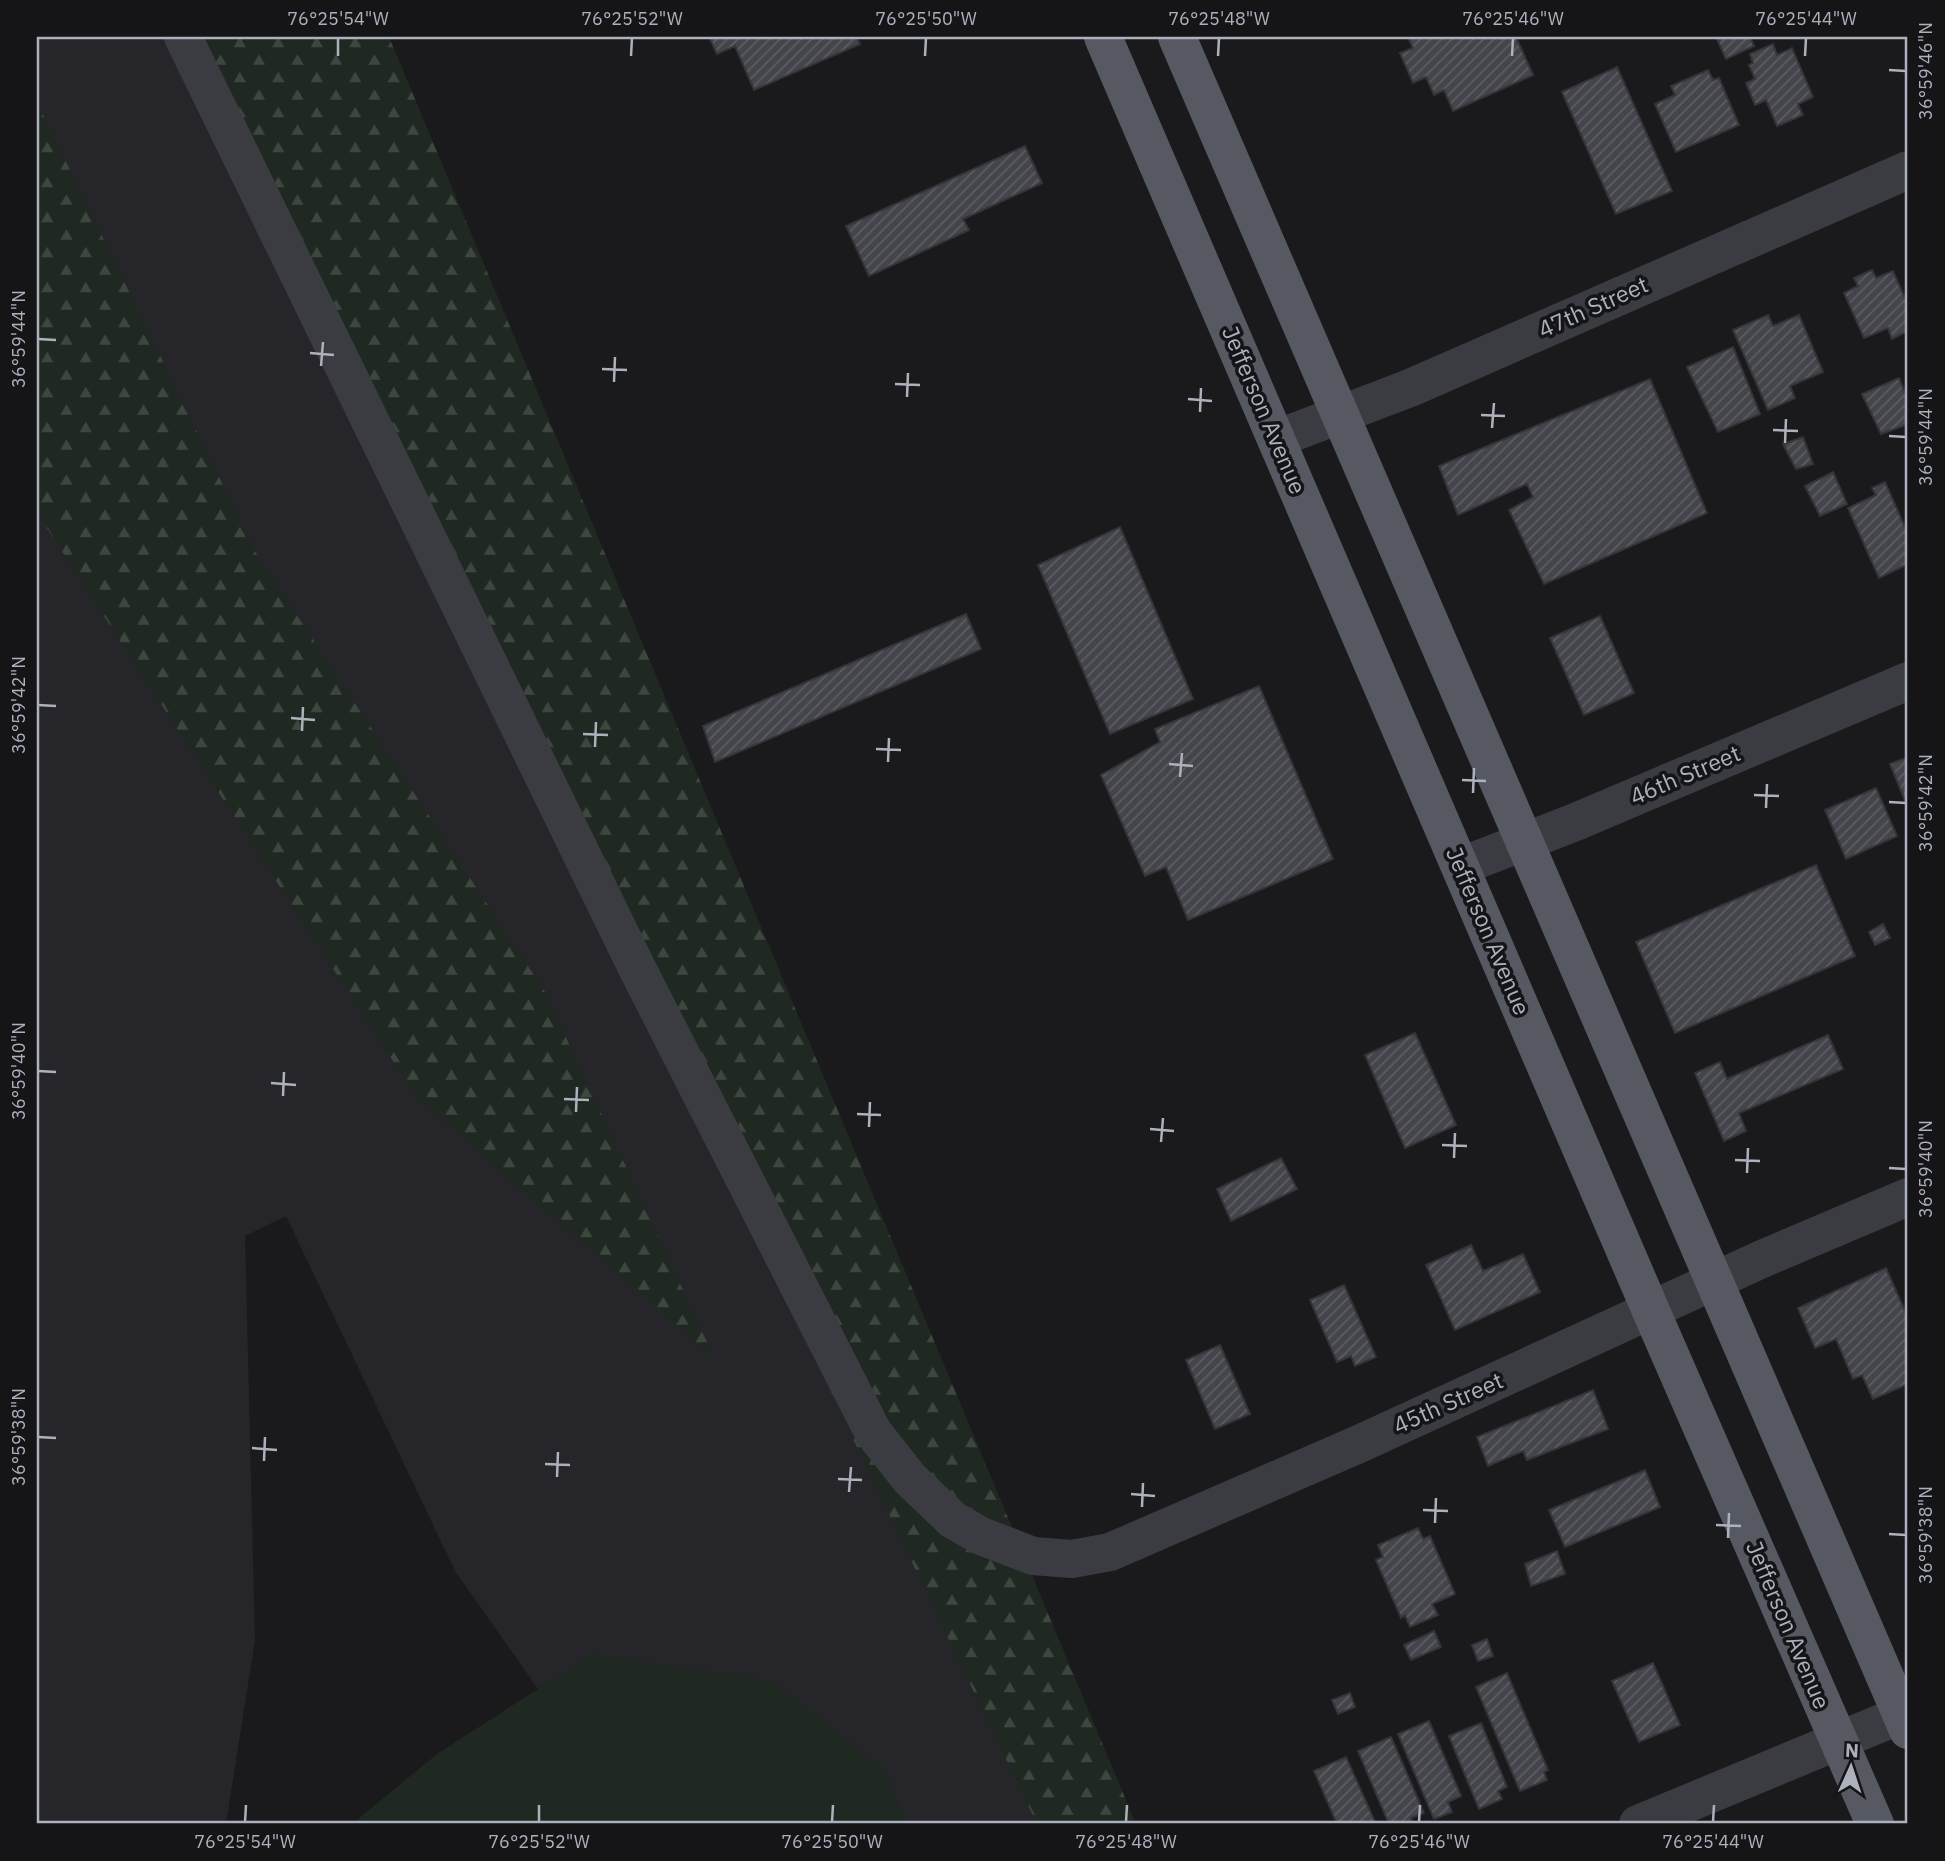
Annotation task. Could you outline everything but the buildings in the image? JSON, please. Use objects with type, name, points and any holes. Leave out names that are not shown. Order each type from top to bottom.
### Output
[{"type":"main road","name":"Jefferson Avenue","points":[[1104,37],[1651,1311],[1875,1824]]},
{"type":"main road","points":[[1177,37],[1906,1719]]},
{"type":"street","name":"45th Street","points":[[183,37],[636,966],[873,1432],[909,1479],[953,1520],[981,1536],[1033,1556],[1072,1559],[1110,1552],[1360,1444],[1762,1259],[1908,1198]]},
{"type":"street","name":"47th Street","points":[[1276,439],[1410,388],[1908,170]]},
{"type":"street","name":"46th Street","points":[[1461,866],[1525,842],[1908,681]]},
{"type":"street","points":[[1637,1824],[1839,1742],[1906,1719]]},
{"type":"shaded area","points":[[37,37],[267,37],[1038,1824],[633,1824],[455,1571],[286,1216],[245,1236],[255,1640],[226,1824],[37,1824]]},
{"type":"green space","points":[[183,37],[389,37],[1136,1824],[1037,1824]]},
{"type":"green space","points":[[37,102],[256,553],[545,992],[715,1359],[417,1098],[37,513]]},
{"type":"green space","points":[[592,1654],[772,1681],[884,1769],[908,1824],[352,1824],[437,1754]]}]
